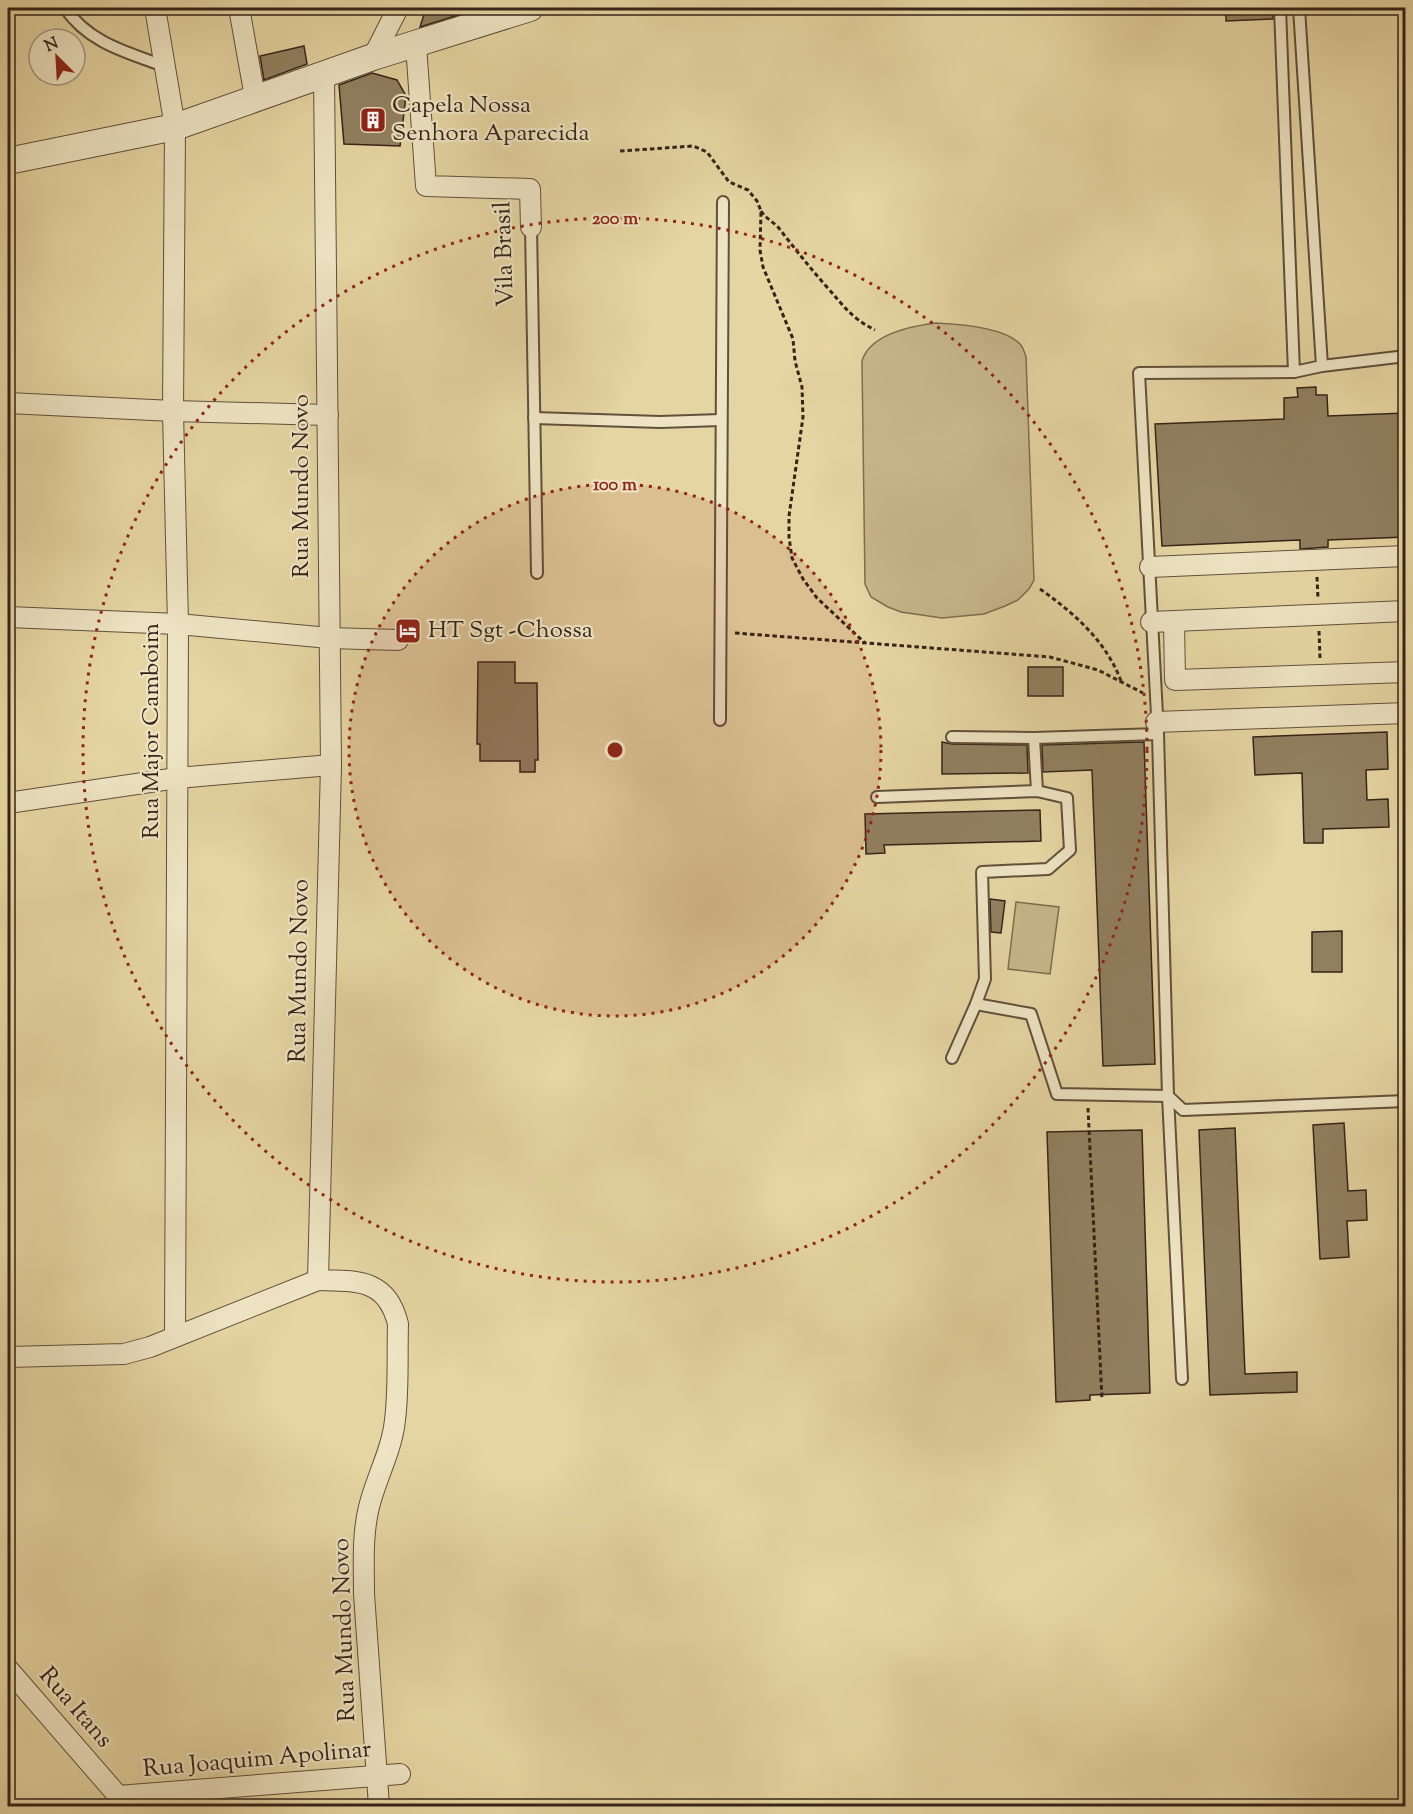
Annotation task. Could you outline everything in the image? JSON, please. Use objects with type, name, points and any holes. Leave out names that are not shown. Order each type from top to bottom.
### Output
[{"type":"street","name":"Rua Major Camboim","points":[[155,8],[175,127],[173,411],[178,624],[174,1336]]},
{"type":"street","points":[[239,8],[255,98]]},
{"type":"street","points":[[373,57],[398,8]]},
{"type":"street","points":[[8,161],[175,127],[373,57],[530,8]]},
{"type":"street","name":"Vila Brasil","points":[[416,45],[426,186],[530,189],[531,227]]},
{"type":"street","name":"Rua Mundo Novo","points":[[324,74],[331,765],[318,1280],[358,1281],[369,1284],[387,1300],[395,1311],[398,1324],[395,1421],[384,1466],[369,1506],[364,1562],[364,1594],[379,1806]]},
{"type":"street","points":[[8,403],[173,411],[328,415]]},
{"type":"street","points":[[1150,567],[1406,556]]},
{"type":"street","points":[[1151,622],[1406,611]]},
{"type":"street","points":[[8,617],[178,624],[329,638],[398,640]]},
{"type":"street","points":[[1174,621],[1175,681],[1406,672]]},
{"type":"street","points":[[1157,728],[1406,713]]},
{"type":"street","points":[[8,803],[177,778],[331,765]]},
{"type":"street","points":[[8,1357],[124,1354],[150,1347],[318,1280]]},
{"type":"street","name":"Rua Itans","points":[[8,1669],[123,1801]]},
{"type":"street","name":"Rua Joaquim Apolinar","points":[[123,1801],[400,1774]]},
{"type":"lane","points":[[65,8],[94,38],[115,49],[164,66]]},
{"type":"lane","points":[[1280,8],[1294,372]]},
{"type":"lane","points":[[1299,8],[1322,366]]},
{"type":"lane","points":[[720,720],[723,202]]},
{"type":"lane","name":"Vila Brasil","points":[[531,227],[537,573]]},
{"type":"lane","points":[[1182,1379],[1168,1096],[1157,728],[1139,373],[1294,372],[1322,366],[1406,356]]},
{"type":"lane","points":[[534,418],[660,422],[721,420]]},
{"type":"lane","points":[[952,737],[1034,738],[1157,728]]},
{"type":"lane","points":[[1034,738],[1037,791]]},
{"type":"lane","points":[[877,797],[1037,791],[1066,798],[1070,850],[1048,869],[982,872],[985,979],[952,1058]]},
{"type":"lane","points":[[976,1004],[1031,1014],[1057,1094],[1168,1096],[1183,1110],[1406,1101]]},
{"type":"path","points":[[620,151],[693,146],[707,152],[729,182],[748,190],[767,219],[780,228],[796,253],[844,309],[864,325],[875,330]]},
{"type":"path","points":[[761,211],[760,250],[763,267],[793,339],[795,361],[802,387],[803,417],[789,516],[792,558],[803,579],[817,598],[865,643]]},
{"type":"path","points":[[1317,560],[1320,675]]},
{"type":"path","points":[[1040,589],[1067,609],[1103,646],[1121,681]]},
{"type":"path","points":[[721,632],[1050,657],[1098,670],[1155,699]]},
{"type":"path","points":[[1087,1094],[1102,1400]]},
{"type":"shaded area","points":[[936,323],[992,330],[1013,338],[1024,350],[1034,580],[1018,600],[1005,606],[984,614],[942,618],[901,612],[888,607],[871,597],[865,584],[862,361],[866,352],[883,338],[904,329]]},
{"type":"shaded area","points":[[1016,902],[1059,907],[1050,974],[1008,969]]},
{"type":"building","points":[[426,8],[481,8],[420,27]]},
{"type":"building","points":[[1226,8],[1273,8],[1273,19],[1226,21]]},
{"type":"building","points":[[304,46],[307,64],[264,80],[260,56]]},
{"type":"building","name":"Capela Nossa Senhora Aparecida","points":[[372,73],[397,80],[406,96],[400,146],[344,144],[339,85]]},
{"type":"building","points":[[1316,387],[1316,395],[1327,395],[1328,416],[1406,413],[1406,537],[1328,540],[1328,547],[1300,549],[1300,540],[1162,546],[1155,424],[1284,419],[1284,398],[1298,397],[1297,388]]},
{"type":"building","points":[[478,662],[515,662],[515,683],[537,683],[538,760],[535,760],[535,772],[520,772],[520,761],[480,761],[480,744],[477,744]]},
{"type":"building","points":[[1028,667],[1063,667],[1063,696],[1028,696]]},
{"type":"building","points":[[1387,732],[1388,769],[1366,770],[1367,800],[1388,799],[1389,827],[1323,829],[1323,843],[1304,843],[1302,773],[1255,775],[1253,737]]},
{"type":"building","points":[[942,742],[1027,745],[1028,773],[942,774]]},
{"type":"building","points":[[1144,742],[1155,1064],[1103,1066],[1092,770],[1043,772],[1042,745]]},
{"type":"building","points":[[1040,810],[1041,841],[884,845],[885,853],[866,854],[865,814]]},
{"type":"building","points":[[990,899],[1005,901],[1001,933],[991,932]]},
{"type":"building","points":[[1342,931],[1342,972],[1312,972],[1312,932]]},
{"type":"building","points":[[1344,1123],[1348,1191],[1366,1190],[1367,1220],[1347,1221],[1349,1257],[1320,1259],[1313,1125]]},
{"type":"building","points":[[1235,1128],[1245,1374],[1297,1372],[1297,1392],[1210,1395],[1199,1130]]},
{"type":"building","points":[[1142,1130],[1150,1393],[1090,1395],[1090,1400],[1056,1402],[1047,1132]]},
{"type":"place","name":"Capela Nossa Senhora Aparecida","points":[[373,120]]},
{"type":"place","name":"HT Sgt -Chossa","points":[[408,631]]}]
